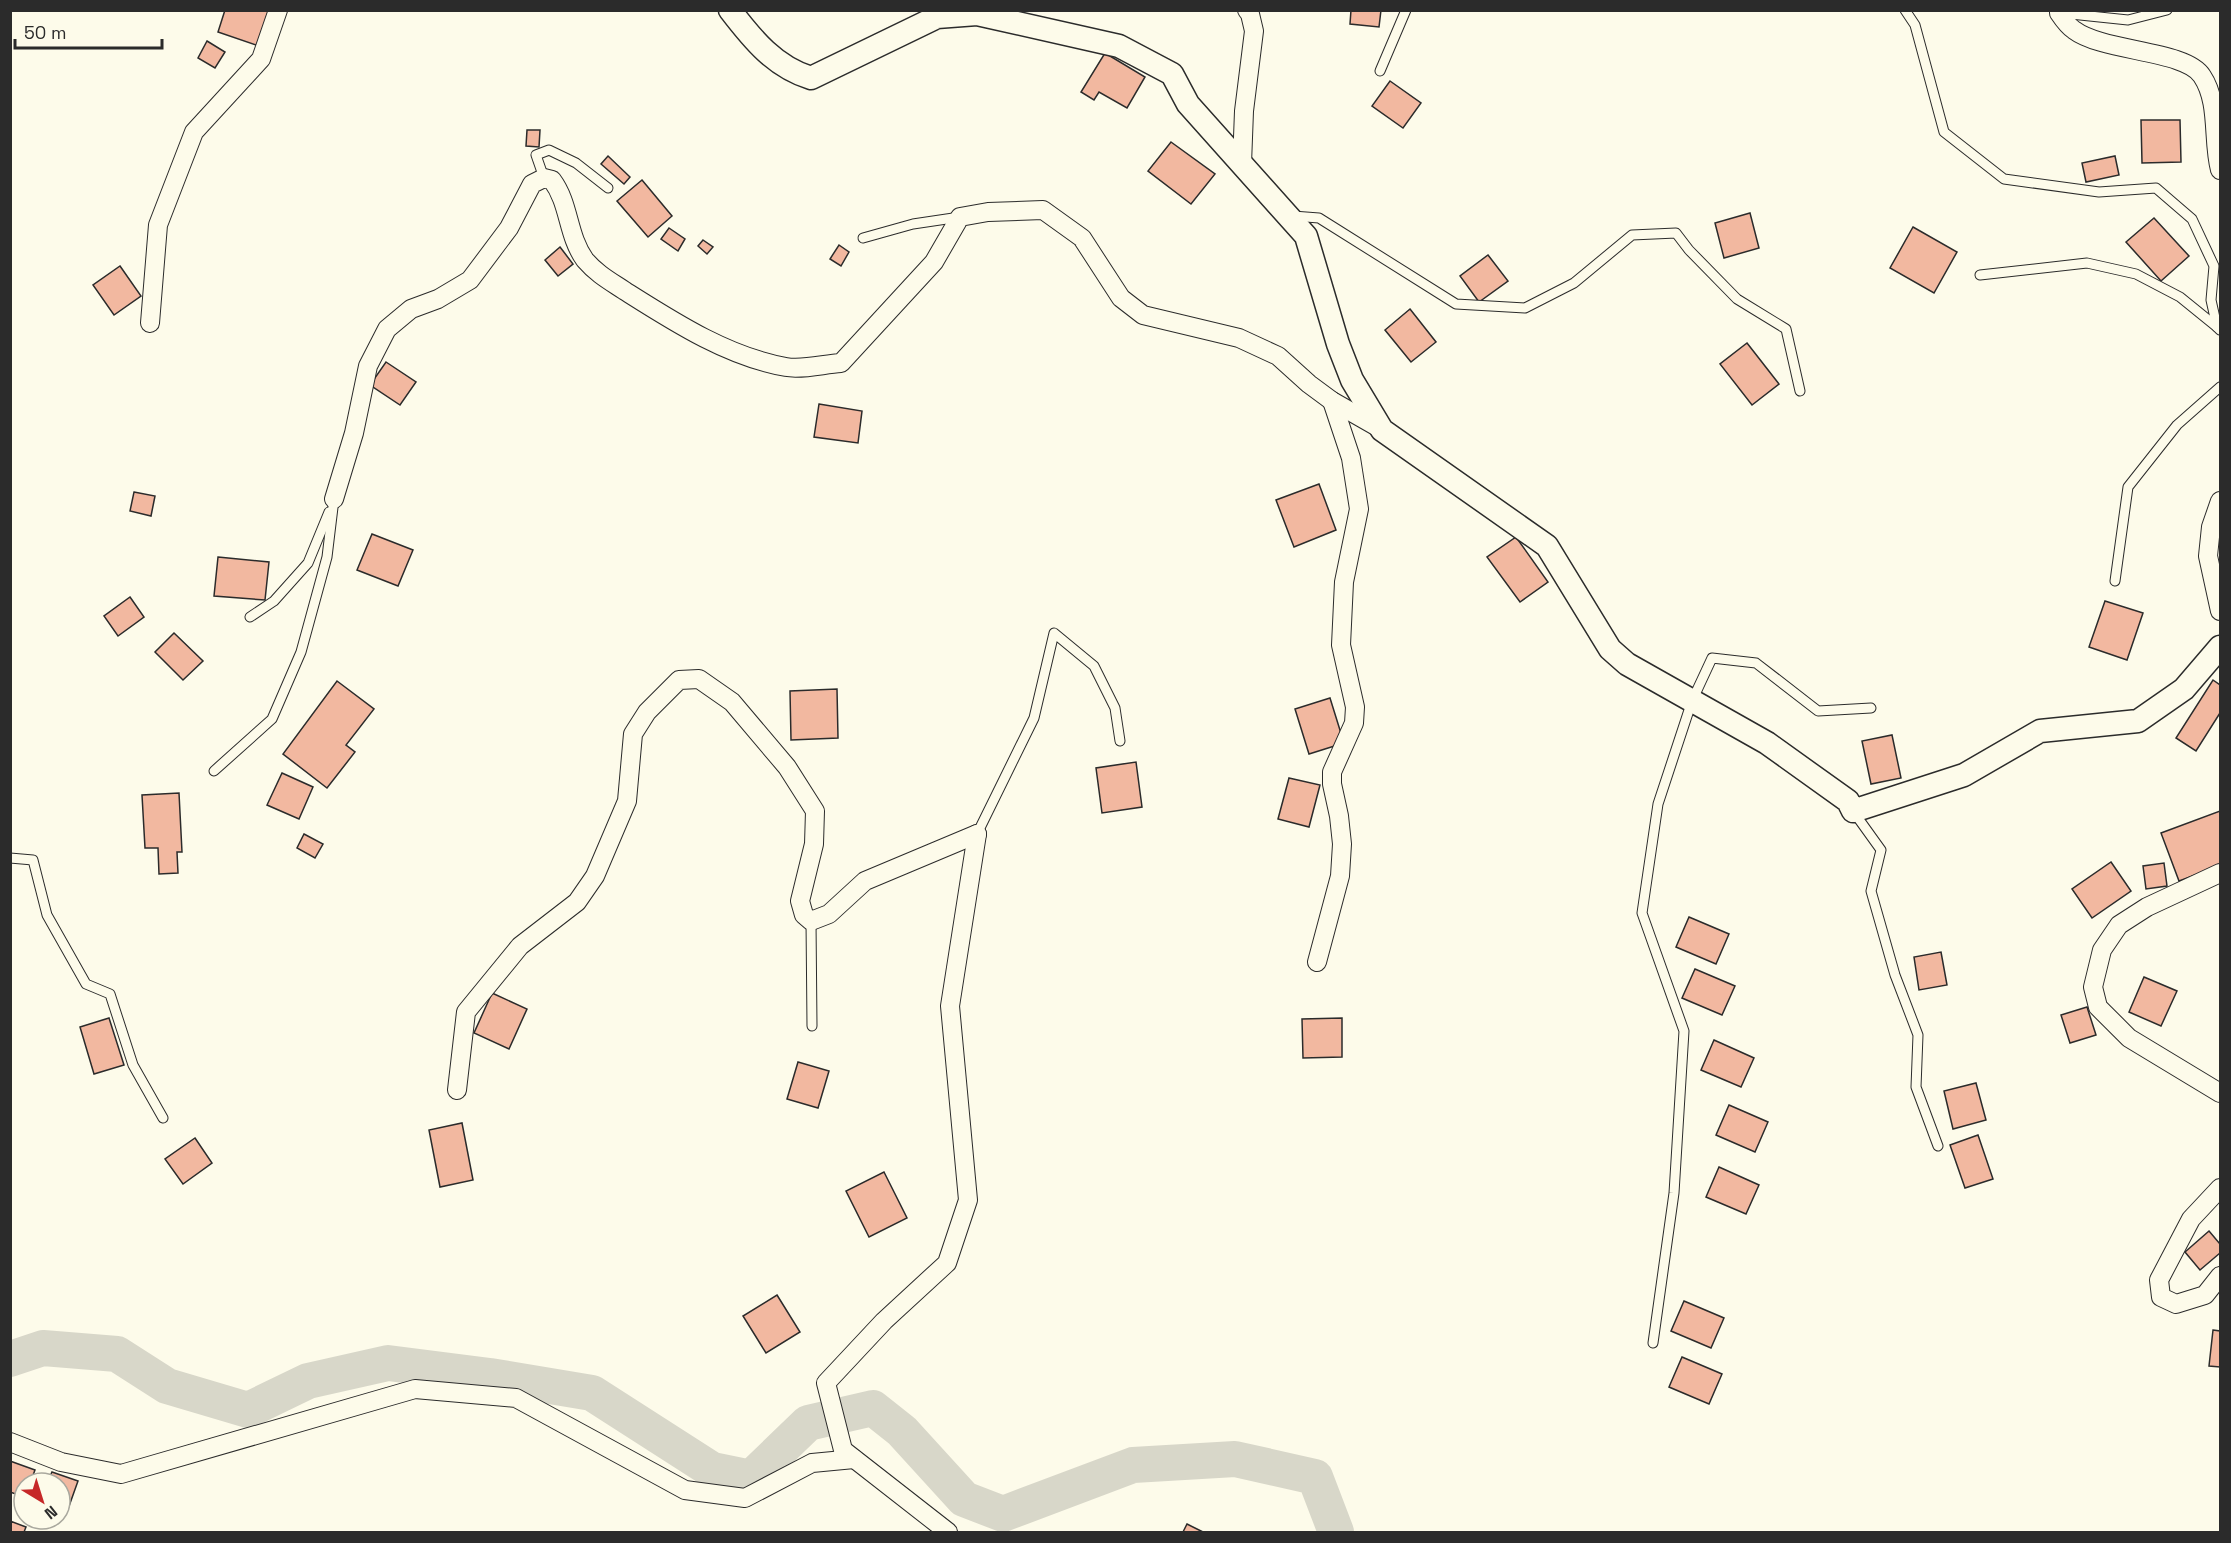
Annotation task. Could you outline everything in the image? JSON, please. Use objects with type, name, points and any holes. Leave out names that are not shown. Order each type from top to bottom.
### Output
[{"type":"street","points":[[150,323],[158,225],[194,132],[261,59],[278,10]]},
{"type":"street","points":[[729,10],[758,45],[794,73],[811,78],[937,17],[976,12],[1119,46],[1172,74],[1188,104],[1306,236],[1338,344],[1352,380],[1382,430]]},
{"type":"street","points":[[1242,164],[1244,111],[1254,31],[1247,10]]},
{"type":"street","points":[[2059,12],[2074,31],[2101,43],[2188,64],[2202,74],[2216,99],[2217,158],[2220,170]]},
{"type":"street","points":[[334,499],[354,433],[368,366],[387,329],[411,309],[438,299],[470,280],[509,228],[532,184],[544,178],[552,180],[559,190],[564,200],[567,222],[584,258],[607,281],[701,336],[743,356],[788,368],[841,363],[934,262],[960,217],[988,212],[1043,210],[1083,238],[1121,298],[1143,315],[1239,338],[1278,356],[1332,401],[1382,430],[1547,546],[1610,649],[1627,664],[1767,743],[1848,801],[1853,812],[1964,775],[2040,731],[2138,721],[2184,689],[2220,647]]},
{"type":"street","points":[[1317,962],[1340,876],[1342,844],[1332,771],[1354,723],[1355,707],[1341,645],[1344,582],[1359,509],[1351,458],[1332,401]]},
{"type":"street","points":[[2220,501],[2211,527],[2208,556],[2220,610]]},
{"type":"street","points":[[457,1090],[466,1012],[520,946],[577,902],[595,876],[627,801],[633,734],[647,712],[679,680],[699,679],[732,702],[787,767],[815,811],[814,844],[801,901],[804,915],[811,921],[829,914],[865,881],[977,834]]},
{"type":"street","points":[[948,1533],[848,1454],[826,1383],[884,1321],[946,1263],[968,1200],[950,1006],[977,834]]},
{"type":"street","points":[[2220,873],[2147,907],[2119,925],[2102,950],[2093,987],[2098,1007],[2128,1038],[2220,1093]]},
{"type":"street","points":[[2220,1188],[2191,1219],[2159,1280],[2161,1297],[2176,1304],[2205,1295],[2220,1276]]},
{"type":"street","points":[[10,1442],[62,1462],[121,1474],[415,1389],[516,1398],[685,1490],[745,1498],[812,1463],[848,1454]]},
{"type":"lane","points":[[1380,71],[1406,10]]},
{"type":"lane","points":[[1905,10],[1915,26],[1944,132],[2004,178],[2099,192],[2156,188],[2192,219],[2214,266],[2211,300],[2219,329]]},
{"type":"lane","points":[[2059,12],[2128,20],[2167,10]]},
{"type":"lane","points":[[544,178],[536,155],[549,150],[576,163],[608,188]]},
{"type":"lane","points":[[1288,215],[1319,218],[1456,304],[1525,308],[1574,284],[1632,235],[1676,233],[1696,258],[1737,299],[1786,329],[1800,391]]},
{"type":"lane","points":[[863,238],[913,224],[960,217]]},
{"type":"lane","points":[[1980,275],[2087,263],[2136,274],[2180,297],[2219,329]]},
{"type":"lane","points":[[2115,581],[2128,488],[2177,425],[2220,387]]},
{"type":"lane","points":[[250,617],[274,601],[308,563],[334,499]]},
{"type":"lane","points":[[214,771],[272,719],[301,652],[327,557],[334,499]]},
{"type":"lane","points":[[977,834],[1034,718],[1054,633],[1094,666],[1115,708],[1120,741]]},
{"type":"lane","points":[[1653,1343],[1674,1192],[1684,1031],[1642,913],[1658,804],[1692,701],[1712,658],[1756,663],[1818,711],[1871,708]]},
{"type":"lane","points":[[1853,812],[1881,850],[1871,891],[1894,975],[1918,1035],[1916,1087],[1938,1146]]},
{"type":"lane","points":[[10,858],[33,860],[47,915],[86,984],[110,993],[133,1065],[163,1118]]},
{"type":"lane","points":[[811,921],[812,1026]]},
{"type":"building","points":[[225,10],[272,10],[259,46],[218,32]]},
{"type":"building","points":[[1351,10],[1381,10],[1379,27],[1350,24]]},
{"type":"building","points":[[207,41],[225,52],[215,68],[198,58]]},
{"type":"building","points":[[1105,53],[1145,77],[1127,108],[1099,92],[1094,100],[1081,92]]},
{"type":"building","points":[[1390,81],[1421,103],[1403,128],[1372,106]]},
{"type":"building","points":[[2141,120],[2180,120],[2181,162],[2142,163]]},
{"type":"building","points":[[527,130],[540,130],[539,147],[526,146]]},
{"type":"building","points":[[1171,142],[1215,174],[1191,204],[1148,171]]},
{"type":"building","points":[[608,156],[630,177],[624,184],[601,164]]},
{"type":"building","points":[[2115,156],[2119,175],[2086,182],[2082,163]]},
{"type":"building","points":[[642,180],[672,216],[648,237],[617,201]]},
{"type":"building","points":[[1750,213],[1759,248],[1724,258],[1715,223]]},
{"type":"building","points":[[2154,218],[2189,256],[2161,281],[2126,242]]},
{"type":"building","points":[[1913,227],[1957,252],[1934,293],[1890,268]]},
{"type":"building","points":[[669,228],[685,239],[678,251],[661,239]]},
{"type":"building","points":[[703,240],[713,247],[707,254],[698,246]]},
{"type":"building","points":[[839,245],[849,252],[841,266],[830,259]]},
{"type":"building","points":[[560,247],[573,264],[558,276],[545,260]]},
{"type":"building","points":[[1488,255],[1508,281],[1479,302],[1460,276]]},
{"type":"building","points":[[120,266],[141,296],[114,315],[93,285]]},
{"type":"building","points":[[1410,309],[1436,342],[1411,362],[1385,330]]},
{"type":"building","points":[[1747,343],[1779,384],[1752,405],[1720,364]]},
{"type":"building","points":[[386,362],[416,382],[400,405],[370,385]]},
{"type":"building","points":[[819,404],[862,411],[858,443],[814,437]]},
{"type":"building","points":[[1319,484],[1336,530],[1294,547],[1276,500]]},
{"type":"building","points":[[134,492],[155,496],[151,516],[130,511]]},
{"type":"building","points":[[372,534],[413,550],[398,586],[357,570]]},
{"type":"building","points":[[1516,537],[1548,582],[1520,602],[1487,557]]},
{"type":"building","points":[[218,557],[269,562],[265,600],[214,596]]},
{"type":"building","points":[[130,597],[144,617],[118,636],[104,616]]},
{"type":"building","points":[[2105,601],[2143,613],[2127,660],[2089,647]]},
{"type":"building","points":[[174,633],[203,661],[183,680],[155,652]]},
{"type":"building","points":[[2213,680],[2220,685],[2220,713],[2196,751],[2176,738]]},
{"type":"building","points":[[337,681],[374,709],[346,745],[355,752],[327,788],[283,754]]},
{"type":"building","points":[[837,689],[838,738],[791,740],[790,691]]},
{"type":"building","points":[[1330,698],[1344,743],[1309,754],[1295,709]]},
{"type":"building","points":[[1892,735],[1901,778],[1871,784],[1862,741]]},
{"type":"building","points":[[1136,762],[1142,807],[1102,813],[1096,768]]},
{"type":"building","points":[[282,773],[313,787],[299,819],[267,805]]},
{"type":"building","points":[[1289,778],[1320,785],[1309,827],[1278,819]]},
{"type":"building","points":[[179,793],[182,852],[177,852],[178,873],[159,874],[158,848],[145,848],[142,795]]},
{"type":"building","points":[[2220,811],[2220,866],[2179,881],[2161,833]]},
{"type":"building","points":[[304,834],[323,844],[315,858],[297,848]]},
{"type":"building","points":[[2111,862],[2131,891],[2092,918],[2072,889]]},
{"type":"building","points":[[2164,863],[2167,886],[2146,889],[2143,866]]},
{"type":"building","points":[[1689,917],[1729,934],[1716,964],[1676,947]]},
{"type":"building","points":[[1941,952],[1947,985],[1919,990],[1914,957]]},
{"type":"building","points":[[1695,969],[1735,986],[1722,1015],[1682,998]]},
{"type":"building","points":[[2144,977],[2177,991],[2161,1026],[2129,1012]]},
{"type":"building","points":[[492,993],[527,1009],[509,1049],[474,1033]]},
{"type":"building","points":[[2087,1007],[2096,1035],[2070,1043],[2061,1015]]},
{"type":"building","points":[[109,1018],[124,1065],[94,1074],[80,1027]]},
{"type":"building","points":[[1342,1018],[1342,1057],[1303,1058],[1302,1019]]},
{"type":"building","points":[[1714,1040],[1754,1058],[1741,1087],[1701,1070]]},
{"type":"building","points":[[798,1062],[829,1071],[818,1108],[787,1099]]},
{"type":"building","points":[[1976,1083],[1986,1120],[1953,1129],[1944,1091]]},
{"type":"building","points":[[1729,1105],[1768,1122],[1755,1152],[1716,1135]]},
{"type":"building","points":[[462,1123],[473,1180],[440,1187],[429,1130]]},
{"type":"building","points":[[1978,1135],[1993,1179],[1965,1188],[1950,1145]]},
{"type":"building","points":[[195,1138],[212,1163],[183,1184],[165,1159]]},
{"type":"building","points":[[1719,1167],[1759,1185],[1746,1214],[1706,1197]]},
{"type":"building","points":[[884,1172],[907,1218],[869,1237],[846,1191]]},
{"type":"building","points":[[2209,1231],[2220,1244],[2220,1253],[2200,1270],[2185,1252]]},
{"type":"building","points":[[777,1295],[800,1332],[766,1353],[743,1316]]},
{"type":"building","points":[[1684,1301],[1724,1318],[1711,1348],[1671,1331]]},
{"type":"building","points":[[2213,1330],[2220,1331],[2220,1367],[2209,1366]]},
{"type":"building","points":[[1682,1357],[1722,1374],[1709,1404],[1669,1387]]},
{"type":"building","points":[[10,1461],[35,1470],[12,1471],[12,1493],[10,1492]]},
{"type":"building","points":[[72,1479],[78,1481],[72,1498]]},
{"type":"building","points":[[10,1521],[12,1522],[12,1531],[24,1531],[24,1532],[10,1532]]},
{"type":"building","points":[[1187,1524],[1203,1532],[1183,1532]]},
{"type":"waterway","points":[[10,1359],[43,1348],[117,1354],[167,1386],[248,1410],[308,1381],[388,1363],[490,1376],[592,1393],[712,1470],[751,1478],[808,1423],[873,1408],[902,1431],[964,1499],[1003,1514],[1133,1465],[1235,1459],[1315,1477],[1336,1532]]}]
